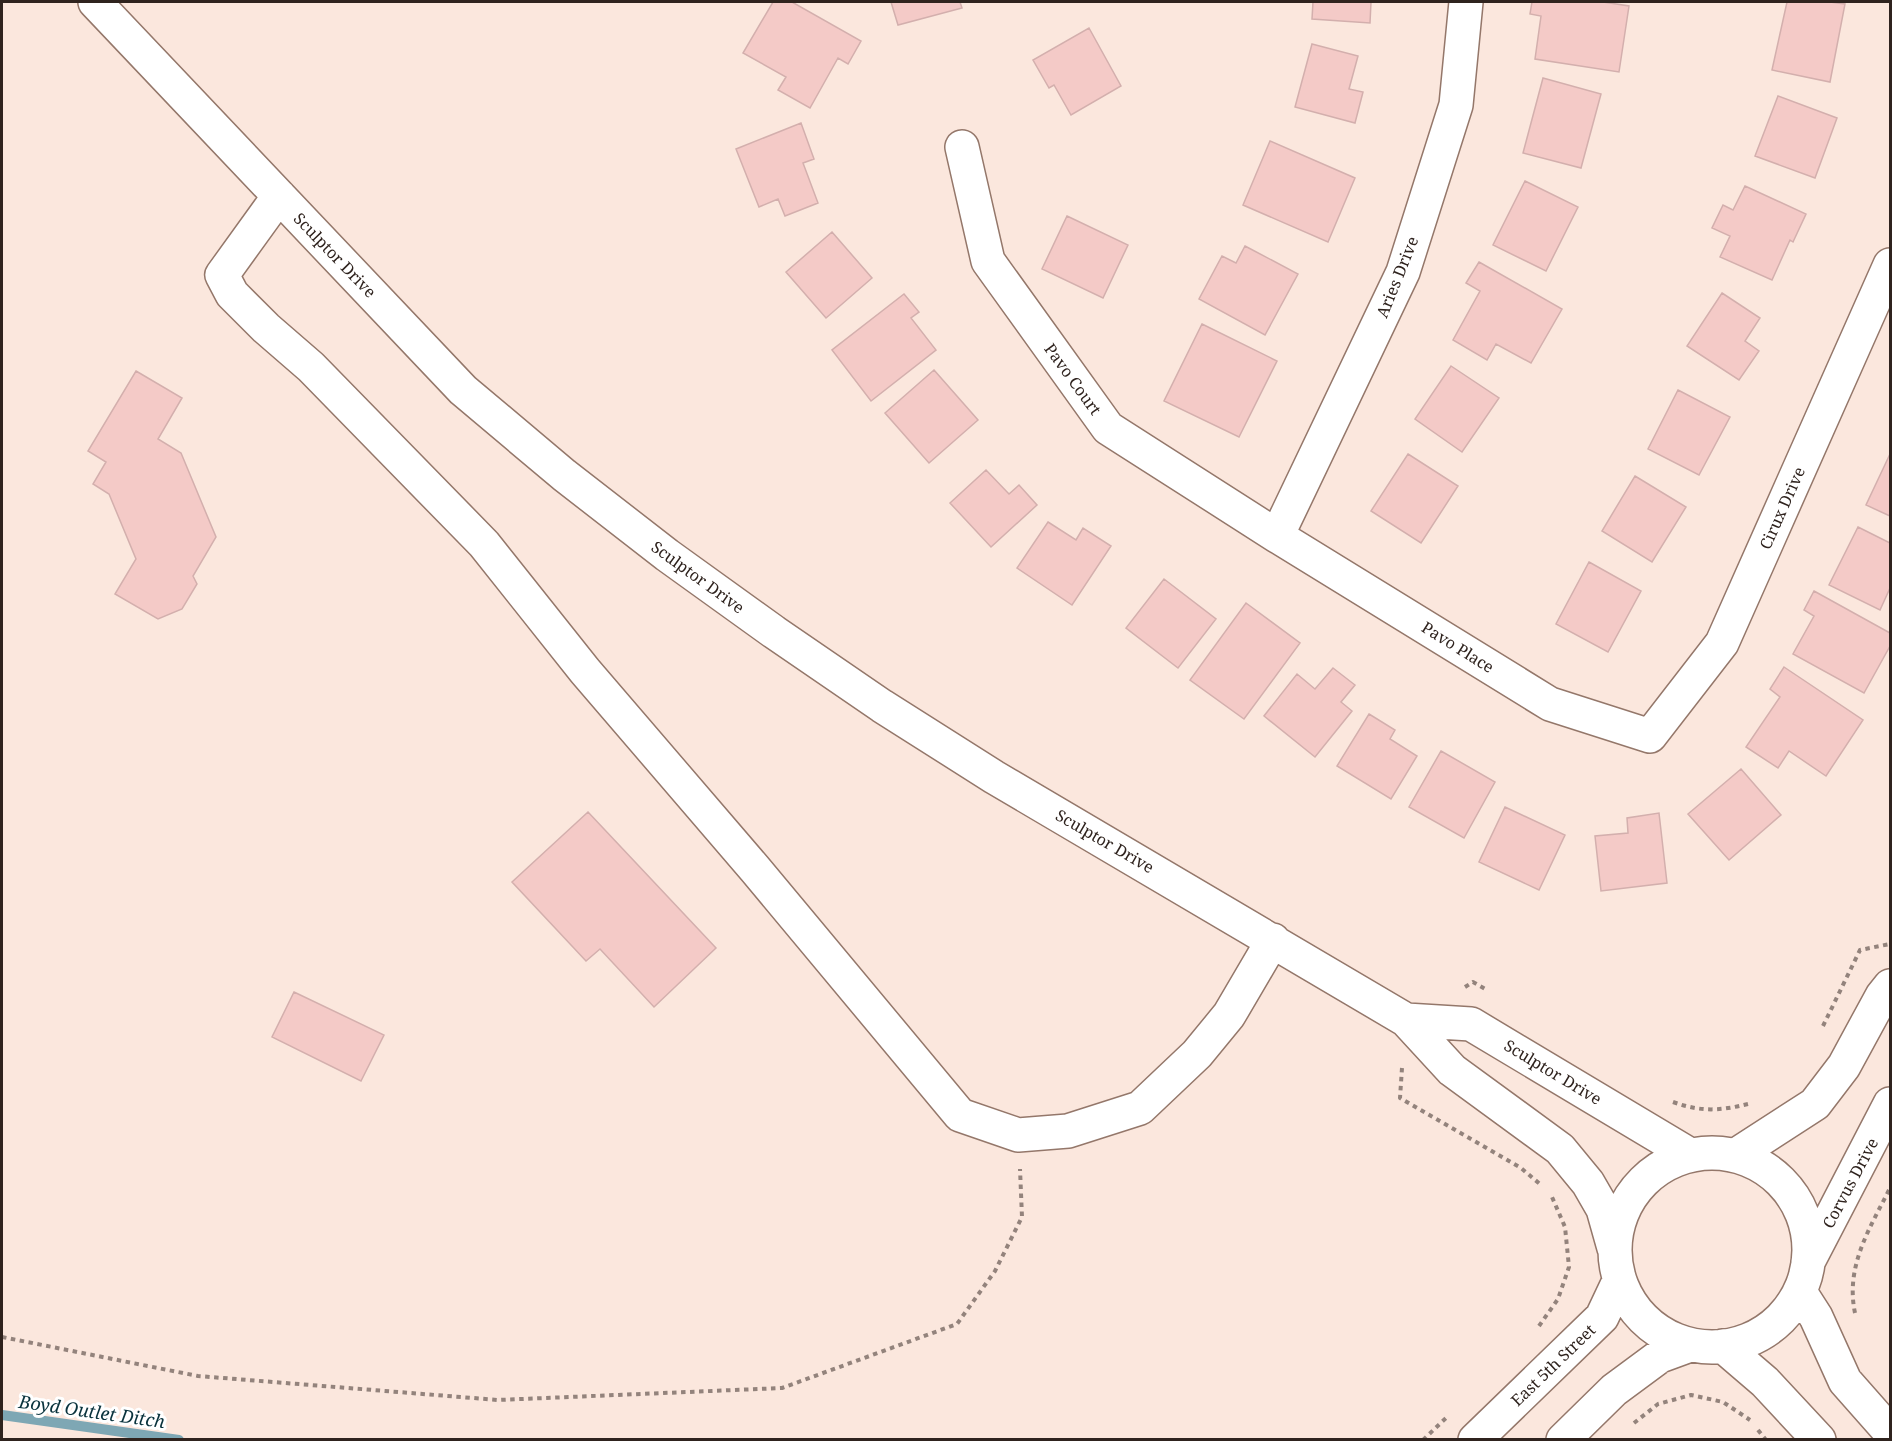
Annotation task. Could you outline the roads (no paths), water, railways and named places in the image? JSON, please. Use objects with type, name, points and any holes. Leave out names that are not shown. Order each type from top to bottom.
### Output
[{"type":"street","name":"Sculptor Drive","points":[[95,2],[463,390],[564,475],[667,555],[882,706],[994,777],[1406,1020],[1452,1070],[1560,1149],[1588,1183],[1603,1209],[1614,1248]]},
{"type":"street","name":"Aries Drive","points":[[1277,536],[1403,272],[1456,105],[1466,2]]},
{"type":"street","name":"Pavo Court","points":[[962,147],[988,261],[1108,429],[1277,536]]},
{"type":"street","points":[[279,196],[222,275],[232,294],[266,328],[311,367],[484,544],[585,670],[960,1115],[1018,1135],[1068,1131],[1140,1108],[1197,1054],[1229,1016],[1273,940]]},
{"type":"street","name":"Cirux Drive","points":[[1650,736],[1722,643],[1890,265]]},
{"type":"street","name":"Pavo Place","points":[[1277,536],[1550,704],[1650,736]]},
{"type":"street","points":[[1736,1155],[1815,1104],[1844,1066],[1882,996],[1890,986]]},
{"type":"street","name":"Sculptor Drive","points":[[1406,1020],[1472,1024],[1690,1155]]},
{"type":"street","name":"Corvus Drive","points":[[1804,1277],[1890,1104]]},
{"type":"street","points":[[1804,1277],[1781,1318],[1754,1337],[1723,1346],[1690,1345],[1660,1332],[1635,1310],[1619,1281],[1614,1248],[1620,1216],[1636,1188],[1661,1167],[1690,1155],[1713,1152],[1736,1155],[1762,1166],[1783,1184],[1799,1207],[1808,1234],[1804,1277],[1816,1317],[1845,1381],[1890,1432]]},
{"type":"street","name":"East 5th Street","points":[[1475,1440],[1602,1317],[1619,1281]]},
{"type":"street","points":[[1563,1440],[1614,1390],[1660,1356],[1690,1345]]},
{"type":"street","points":[[1723,1346],[1765,1382],[1820,1440]]},
{"type":"waterway","name":"Boyd Outlet Ditch","points":[[2,1415],[179,1440]]}]
